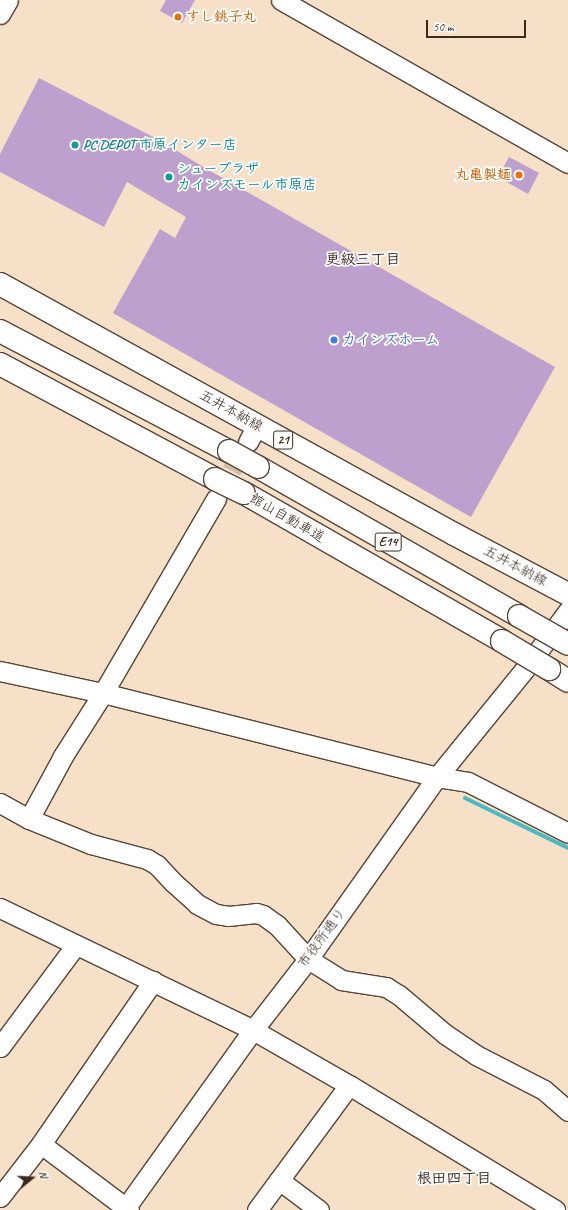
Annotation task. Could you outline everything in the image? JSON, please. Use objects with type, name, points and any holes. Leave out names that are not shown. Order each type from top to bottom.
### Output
[{"type":"main road","name":"五井本納線","points":[[0,284],[244,439],[454,534],[568,594]]},
{"type":"main road","name":"E14","points":[[0,331],[244,439],[258,467],[568,644]]},
{"type":"main road","name":"館山自動車道","points":[[0,364],[216,489],[244,493],[502,641],[568,681]]},
{"type":"street","points":[[281,0],[568,163]]},
{"type":"street","points":[[29,819],[63,756],[103,693],[216,489]]},
{"type":"street","name":"市役所通り","points":[[126,1209],[253,1030],[308,959],[437,777],[524,670],[568,611]]},
{"type":"street","points":[[0,671],[103,693],[437,777],[468,782],[568,833]]},
{"type":"street","points":[[0,803],[29,819],[91,844],[147,859],[157,865],[197,904],[216,914],[228,916],[256,913],[263,915],[277,925],[308,959],[341,980],[386,988],[399,995],[445,1034],[476,1055],[544,1090],[568,1111]]},
{"type":"street","points":[[0,908],[75,946],[153,981],[253,1030],[349,1085],[555,1210]]},
{"type":"street","points":[[0,1047],[75,946]]},
{"type":"street","points":[[0,1196],[41,1144],[153,981]]},
{"type":"street","points":[[257,1210],[349,1085]]},
{"type":"street","points":[[41,1144],[126,1209]]},
{"type":"street","points":[[279,1180],[319,1210]]},
{"type":"building","name":"すし銚子丸","points":[[166,0],[195,0],[182,23],[160,11]]},
{"type":"building","name":"カインズホーム","points":[[39,78],[159,140],[205,168],[555,367],[471,517],[113,313],[160,229],[175,238],[186,217],[127,182],[104,227],[0,172],[0,154]]},
{"type":"building","name":"丸亀製麺","points":[[509,157],[539,173],[528,194],[498,177]]},
{"type":"waterway","points":[[465,798],[568,848]]},
{"type":"tunnel","points":[[218,496],[246,444]]},
{"type":"place","name":"すし銚子丸","points":[[178,17]]},
{"type":"place","name":"PC DEPOT 市原インター店","points":[[75,145]]},
{"type":"place","name":"丸亀製麺","points":[[519,175]]},
{"type":"place","name":"シュープラザ カインズモール市原店","points":[[169,177]]},
{"type":"place","name":"カインズホーム","points":[[334,340]]},
{"type":"district","name":"更級三丁目","points":[[363,260]]},
{"type":"district","name":"根田四丁目","points":[[454,1179]]}]
